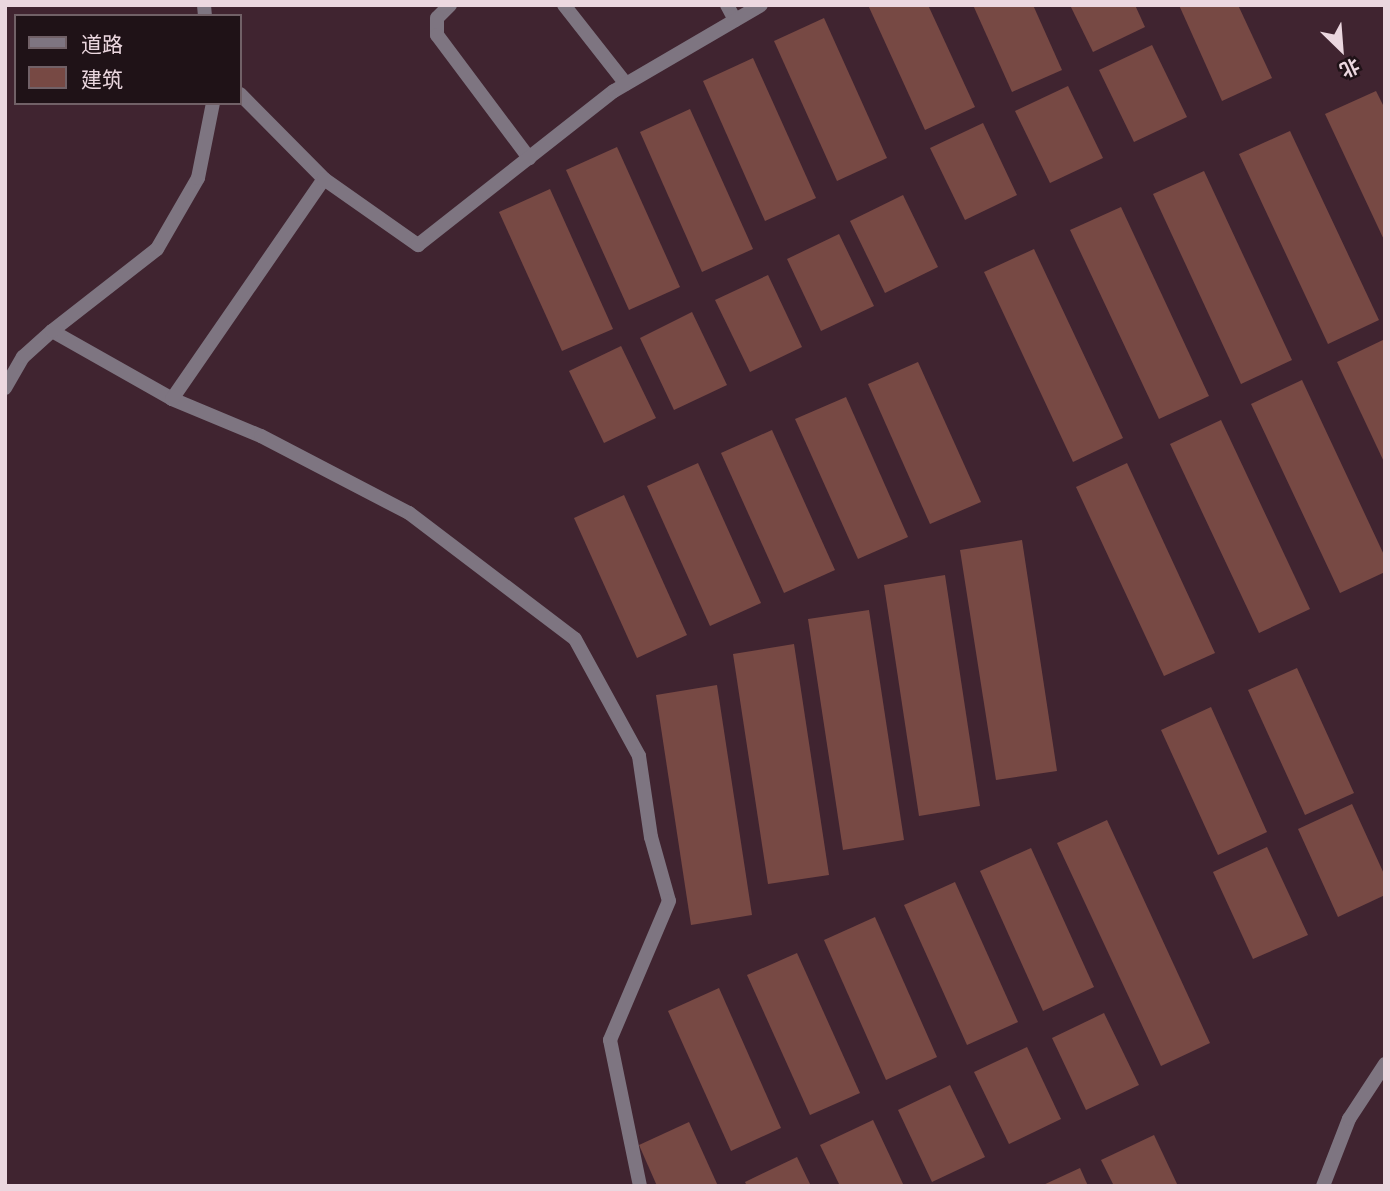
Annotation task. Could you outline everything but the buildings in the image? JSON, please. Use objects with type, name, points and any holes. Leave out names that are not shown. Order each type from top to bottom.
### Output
[{"type":"street","points":[[450,5],[437,18],[437,35],[529,158]]},
{"type":"street","points":[[564,5],[626,84]]},
{"type":"street","points":[[727,5],[736,20]]},
{"type":"street","points":[[242,96],[324,178],[418,245],[626,84],[761,5]]},
{"type":"street","points":[[5,388],[23,357],[157,249],[198,178],[213,105]]},
{"type":"street","points":[[172,400],[324,178]]},
{"type":"street","points":[[52,331],[172,400],[261,436],[409,513],[575,639],[611,700],[639,756],[651,837],[669,901],[610,1040],[640,1186]]},
{"type":"street","points":[[1323,1186],[1349,1119],[1385,1064]]}]
